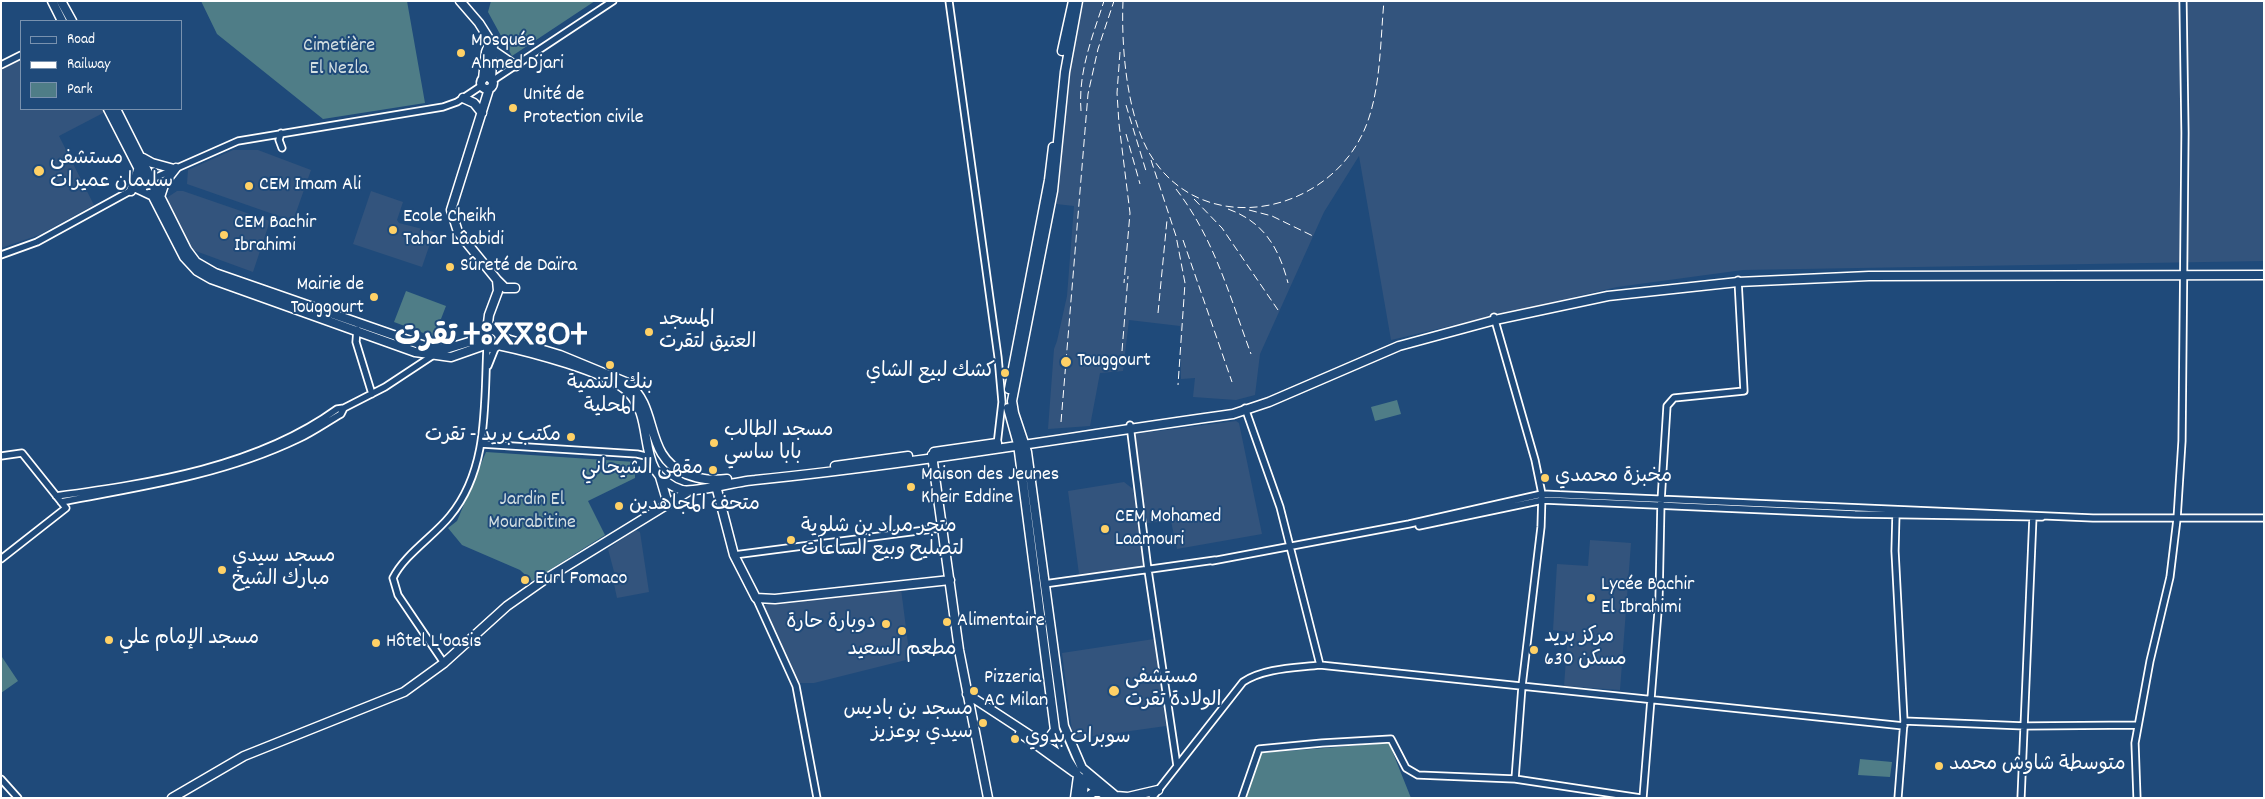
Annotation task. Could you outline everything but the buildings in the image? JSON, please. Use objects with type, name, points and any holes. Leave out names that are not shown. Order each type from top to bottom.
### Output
[{"type":"main road","points":[[52,1],[62,20]]},
{"type":"main road","points":[[61,1],[71,20]]},
{"type":"main road","points":[[460,1],[479,23],[494,51],[516,66]]},
{"type":"main road","points":[[1068,760],[1055,730],[1021,442],[1009,413],[1008,396],[1049,180],[1062,50],[1072,1]]},
{"type":"main road","points":[[1078,1],[1065,72],[1053,190],[1012,398],[1044,584],[1064,726],[1081,774],[1083,798],[1094,792],[1102,792]]},
{"type":"main road","points":[[487,83],[486,52],[490,42]]},
{"type":"main road","points":[[494,51],[482,112],[451,210],[458,232],[497,280],[505,288],[516,288]]},
{"type":"main road","points":[[463,98],[474,103],[482,112]]},
{"type":"main road","points":[[109,110],[139,167],[150,180]]},
{"type":"main road","points":[[117,110],[142,157],[157,197],[191,256],[201,266],[432,356],[451,357],[487,338]]},
{"type":"main road","points":[[142,157],[152,164],[175,169],[157,197]]},
{"type":"main road","points":[[139,167],[134,190],[157,197]]},
{"type":"main road","points":[[172,798],[244,756],[404,692],[444,663],[507,606],[522,595],[689,491],[715,483],[933,455],[1246,409],[1386,347],[1495,319],[1614,293],[1738,280],[1870,273],[2264,274]]},
{"type":"main road","points":[[487,338],[498,291],[497,280]]},
{"type":"main road","points":[[357,328],[439,349],[487,338],[595,374],[625,388],[635,400],[642,415],[650,457],[660,477],[668,504]]},
{"type":"main road","points":[[487,338],[498,343],[553,353],[628,383],[636,390],[643,403],[662,456],[681,472],[715,483]]},
{"type":"main road","points":[[933,455],[967,694],[988,798]]},
{"type":"main road","points":[[660,477],[676,487],[689,491]]},
{"type":"main road","points":[[715,483],[734,556],[756,598],[775,599],[950,580]]},
{"type":"main road","points":[[967,694],[1115,797]]},
{"type":"main road","points":[[998,715],[1068,760],[1102,792],[1115,797],[1128,798],[1158,790]]},
{"type":"main road","points":[[1039,740],[1049,738],[1055,730]]},
{"type":"main road","points":[[1075,798],[1081,774]]},
{"type":"main road","points":[[984,785],[984,798]]},
{"type":"street","points":[[1,254],[38,242],[150,180],[238,141],[451,105],[516,66],[613,1]]},
{"type":"street","points":[[949,1],[997,349],[1002,402],[997,446]]},
{"type":"street","points":[[2137,798],[2134,758],[2138,725],[2150,661],[2167,590],[2177,519],[2182,441],[2185,132],[2183,1]]},
{"type":"street","points":[[1,65],[20,56]]},
{"type":"street","points":[[281,133],[279,140],[282,148]]},
{"type":"street","points":[[1242,798],[1259,749],[1369,739],[1391,739],[1406,768],[1418,775],[1515,778],[1642,798],[1659,599],[1663,445],[1668,402],[1674,398],[1744,391],[1738,280]]},
{"type":"street","points":[[1495,319],[1535,460],[1542,497],[1535,588],[1522,686],[1515,778]]},
{"type":"street","points":[[357,328],[356,342],[372,394]]},
{"type":"street","points":[[444,663],[398,596],[392,578],[456,508],[472,476],[481,444],[487,368],[487,338]]},
{"type":"street","points":[[487,368],[498,343]]},
{"type":"street","points":[[56,496],[152,480],[207,467],[295,436],[337,409],[344,408],[372,394],[421,365],[432,356]]},
{"type":"street","points":[[61,502],[176,480],[241,462],[298,439],[341,414],[344,408]]},
{"type":"street","points":[[1246,409],[1280,507],[1320,665]]},
{"type":"street","points":[[1130,426],[1148,570],[1177,766]]},
{"type":"street","points":[[481,444],[637,454],[650,457]]},
{"type":"street","points":[[1,456],[22,453],[66,508],[1,559]]},
{"type":"street","points":[[1044,584],[1290,548],[1542,497],[2033,516],[2177,519],[2264,518]]},
{"type":"street","points":[[1896,512],[1895,551],[1904,723],[1898,798]]},
{"type":"street","points":[[2021,798],[2026,726],[2033,516]]},
{"type":"street","points":[[734,556],[942,528]]},
{"type":"street","points":[[756,598],[796,686],[817,798]]},
{"type":"street","points":[[1152,798],[1243,682],[1250,677],[1265,673],[1320,665],[1904,723],[2026,726],[2138,725]]},
{"type":"street","points":[[1,779],[18,798]]},
{"type":"shaded area","points":[[1082,1],[2264,1],[2264,261],[1743,270],[1617,287],[1391,340],[1359,156],[1324,212],[1260,354],[1255,395],[1236,400],[1193,397],[1195,378],[1181,379],[1180,326],[1129,320],[1123,371],[1100,373],[1090,426],[1048,429],[1054,349],[1067,296],[1074,206],[1056,204],[1065,96],[1068,93],[1072,50]]},
{"type":"shaded area","name":"مستشفى سليمان عميرات","points":[[20,60],[20,110],[104,110],[105,112],[59,136],[94,205],[39,235],[1,248],[1,70]]},
{"type":"shaded area","name":"CEM Imam Ali","points":[[233,150],[258,150],[311,170],[293,221],[187,184],[188,170]]},
{"type":"shaded area","name":"CEM Bachir Ibrahimi","points":[[177,191],[183,191],[270,221],[253,272],[190,249],[167,204],[168,197]]},
{"type":"shaded area","name":"Ecole Cheikh Tahar Lâabidi","points":[[371,191],[403,202],[397,220],[399,223],[434,232],[422,267],[353,244]]},
{"type":"shaded area","points":[[1236,421],[1239,423],[1262,534],[1177,549],[1171,521],[1146,523],[1135,434]]},
{"type":"shaded area","name":"CEM Mohamed Laamouri","points":[[1124,482],[1133,489],[1143,567],[1079,574],[1068,491]]},
{"type":"shaded area","points":[[635,530],[640,532],[649,592],[617,598],[614,584],[617,583],[608,549]]},
{"type":"shaded area","name":"Lycée Bachir El Ibrahimi","points":[[1590,540],[1631,543],[1620,690],[1564,686],[1568,632],[1553,630],[1557,564],[1588,566]]},
{"type":"shaded area","points":[[901,589],[910,659],[814,683],[796,683],[760,607],[770,603]]},
{"type":"shaded area","name":"مستشفى الولادة تقرت","points":[[1154,639],[1166,726],[1073,739],[1062,653]]},
{"type":"green space","name":"Cimetière El Nezla","points":[[201,1],[407,1],[425,103],[323,119],[217,34]]},
{"type":"green space","points":[[491,1],[595,1],[512,56],[488,12]]},
{"type":"green space","points":[[406,291],[446,306],[434,337],[394,322]]},
{"type":"green space","points":[[1397,400],[1401,414],[1375,421],[1371,407]]},
{"type":"green space","name":"Jardin El Mourabitine","points":[[486,452],[635,462],[635,478],[588,501],[605,535],[532,581],[520,570],[462,545],[448,528],[457,521]]},
{"type":"green space","points":[[1,658],[18,681],[1,693]]},
{"type":"green space","points":[[1389,743],[1411,798],[1246,798],[1261,753]]},
{"type":"green space","points":[[1860,759],[1892,762],[1890,777],[1858,775]]},
{"type":"railway","points":[[1081,111],[1084,69],[1104,1]]},
{"type":"railway","points":[[1061,422],[1088,94],[1098,49],[1114,1]]},
{"type":"railway","points":[[1123,1],[1123,40],[1128,83],[1137,125],[1144,143],[1153,159],[1176,184],[1203,200],[1232,207],[1263,206],[1293,198],[1320,183],[1344,162],[1362,135],[1373,104],[1379,70],[1384,1]]},
{"type":"railway","points":[[1120,52],[1117,93],[1130,213],[1124,283]]},
{"type":"railway","points":[[1126,105],[1146,171]]},
{"type":"railway","points":[[1126,134],[1140,184]]},
{"type":"railway","points":[[1151,160],[1176,236],[1185,283],[1178,385]]},
{"type":"railway","points":[[1176,189],[1201,227],[1211,248],[1251,354]]},
{"type":"railway","points":[[1194,199],[1222,228],[1278,310]]},
{"type":"railway","points":[[1228,209],[1241,214],[1251,221],[1268,238],[1280,258],[1288,283]]},
{"type":"railway","points":[[1249,210],[1272,216],[1315,237]]},
{"type":"railway","points":[[1158,313],[1167,220]]},
{"type":"railway","points":[[1183,240],[1232,382]]},
{"type":"railway","points":[[1122,351],[1128,276]]},
{"type":"place","name":"Mosquée Ahmed Djari","points":[[461,53]]},
{"type":"place","name":"Unité de Protection civile","points":[[513,108]]},
{"type":"place","name":"مستشفى سليمان عميرات","points":[[39,171]]},
{"type":"place","name":"CEM Imam Ali","points":[[249,186]]},
{"type":"place","name":"Ecole Cheikh Tahar Lâabidi","points":[[393,230]]},
{"type":"place","name":"CEM Bachir Ibrahimi","points":[[224,235]]},
{"type":"place","name":"Sûreté de Daïra","points":[[450,267]]},
{"type":"place","name":"Mairie de Touggourt","points":[[374,297]]},
{"type":"place","name":"المسجد العتيق لتقرت","points":[[649,332]]},
{"type":"place","name":"Touggourt","points":[[1066,362]]},
{"type":"place","name":"بنك التنمية المحلية","points":[[610,365]]},
{"type":"place","name":"كشك لبيع الشاي","points":[[1005,373]]},
{"type":"place","name":"مكتب بريد - تقرت","points":[[571,437]]},
{"type":"place","name":"مسجد الطالب بابا ساسي","points":[[714,443]]},
{"type":"place","name":"مقهى الشيحاني","points":[[713,470]]},
{"type":"place","name":"مخبزة محمدي","points":[[1545,478]]},
{"type":"place","name":"Maison des Jeunes Kheir Eddine","points":[[911,487]]},
{"type":"place","name":"متحف المجاهدين","points":[[619,506]]},
{"type":"place","name":"CEM Mohamed Laamouri","points":[[1105,529]]},
{"type":"place","name":"متجر مراد بن شلوية لتصليح وبيع الساعات","points":[[791,540]]},
{"type":"place","name":"مسجد سيدي مبارك الشيخ","points":[[222,570]]},
{"type":"place","name":"Eurl Fomaco","points":[[525,580]]},
{"type":"place","name":"Lycée Bachir El Ibrahimi","points":[[1591,598]]},
{"type":"place","name":"Alimentaire","points":[[947,622]]},
{"type":"place","name":"دوبارة حارة","points":[[886,624]]},
{"type":"place","name":"مطعم السعيد","points":[[902,631]]},
{"type":"place","name":"مسجد الإمام علي","points":[[109,640]]},
{"type":"place","name":"Hôtel L'oasis","points":[[376,643]]},
{"type":"place","name":"مركز بريد 630 مسكن","points":[[1534,650]]},
{"type":"place","name":"Pizzeria AC Milan","points":[[974,691]]},
{"type":"place","name":"مستشفى الولادة تقرت","points":[[1114,691]]},
{"type":"place","name":"مسجد بن باديس سيدي بوعزيز","points":[[983,723]]},
{"type":"place","name":"سوبرات بدوي","points":[[1015,739]]},
{"type":"place","name":"متوسطة شاوش محمد","points":[[1939,766]]},
{"type":"district","name":"تقرت ⵜⵓⴳⴳⵓⵔⵜ","points":[[491,340]]}]
